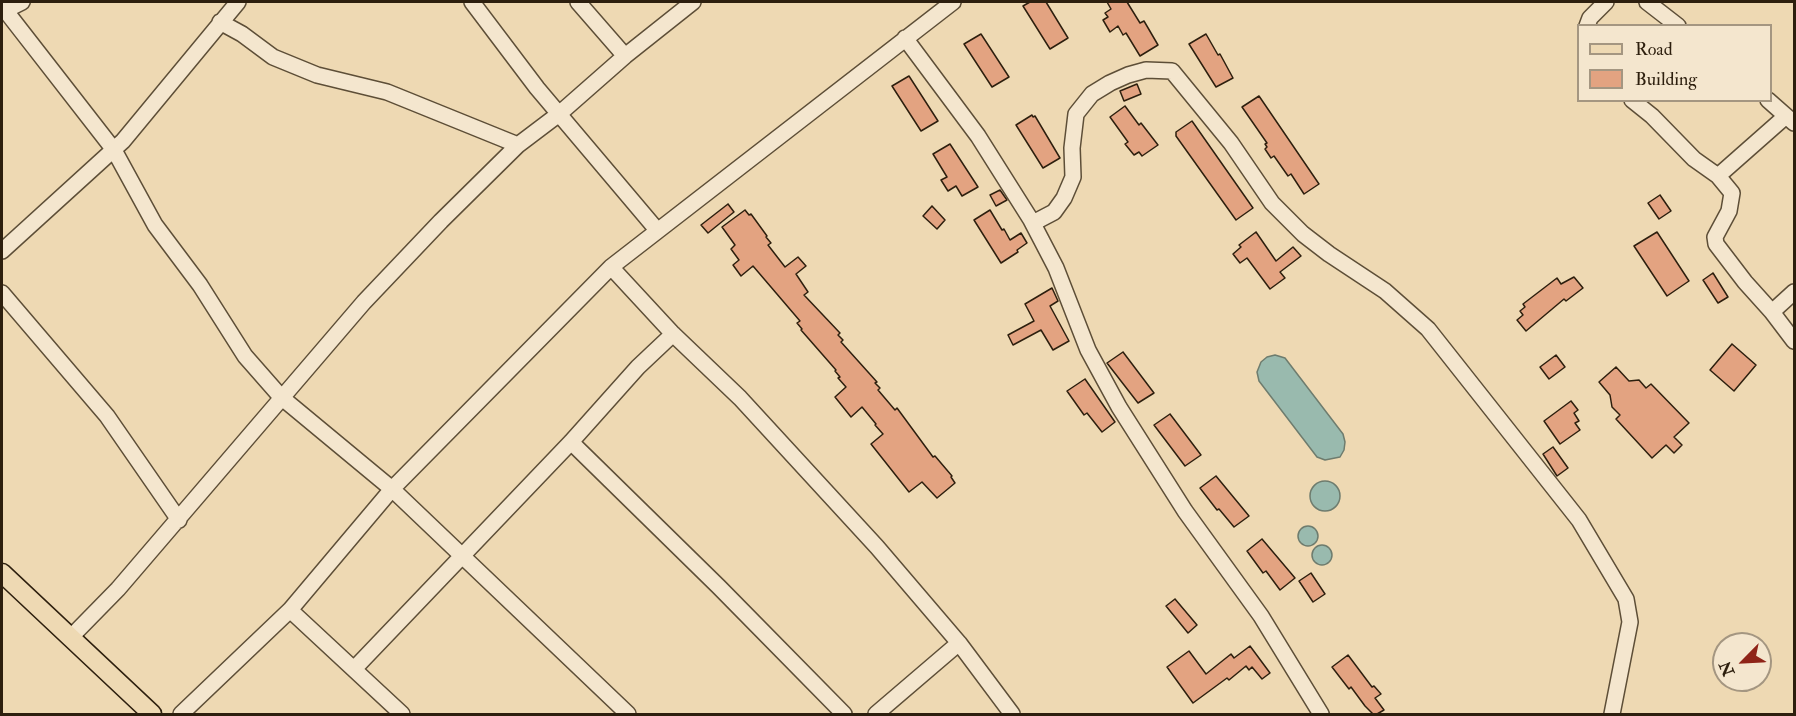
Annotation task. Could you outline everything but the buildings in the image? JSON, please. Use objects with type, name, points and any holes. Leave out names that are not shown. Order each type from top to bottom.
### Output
[{"type":"main road","points":[[2,573],[152,714]]},
{"type":"street","points":[[22,2],[3,9],[114,150],[155,225],[200,285],[245,356],[282,397],[392,489],[628,714]]},
{"type":"street","points":[[2,251],[123,141],[238,2]]},
{"type":"street","points":[[472,2],[537,88],[657,230]]},
{"type":"street","points":[[578,2],[625,56]]},
{"type":"street","points":[[70,638],[118,589],[364,302],[441,221],[518,145],[559,114],[625,56],[693,2]]},
{"type":"street","points":[[181,714],[290,610],[392,489],[611,267],[953,2]]},
{"type":"street","points":[[1588,24],[1590,18],[1606,2]]},
{"type":"street","points":[[1647,2],[1675,24]]},
{"type":"street","points":[[220,22],[242,34],[273,57],[317,75],[387,92],[518,145]]},
{"type":"street","points":[[905,38],[978,136],[1033,223],[1056,268],[1088,350],[1119,407],[1185,511],[1262,616],[1321,714]]},
{"type":"street","points":[[1033,223],[1054,213],[1064,198],[1073,177],[1072,148],[1077,114],[1092,94],[1128,75],[1146,70],[1172,70],[1231,143],[1272,203],[1303,234],[1386,291],[1428,329],[1579,519],[1626,599],[1630,622],[1612,714]]},
{"type":"street","points":[[1634,102],[1652,116],[1694,159],[1718,176],[1732,193],[1729,211],[1714,237],[1716,244],[1794,341]]},
{"type":"street","points":[[1718,176],[1790,120],[1770,102]]},
{"type":"street","points":[[611,267],[673,334],[740,398],[877,546],[959,643],[1012,714]]},
{"type":"street","points":[[1772,312],[1794,292]]},
{"type":"street","points":[[2,293],[107,416],[178,520]]},
{"type":"street","points":[[354,669],[571,442],[638,367],[673,334]]},
{"type":"street","points":[[571,442],[844,714]]},
{"type":"street","points":[[290,610],[402,714]]},
{"type":"street","points":[[876,714],[959,643]]},
{"type":"water","points":[[1275,355],[1285,358],[1343,434],[1344,450],[1340,457],[1325,460],[1317,457],[1259,381],[1257,372],[1261,362]]},
{"type":"water","points":[[1325,481],[1336,485],[1340,496],[1336,507],[1325,511],[1314,507],[1310,496],[1314,485]]},
{"type":"water","points":[[1304,526],[1312,526],[1318,532],[1318,540],[1312,546],[1304,546],[1298,540],[1298,532]]},
{"type":"water","points":[[1318,545],[1326,545],[1332,551],[1332,559],[1326,565],[1318,565],[1312,559],[1312,551]]}]
